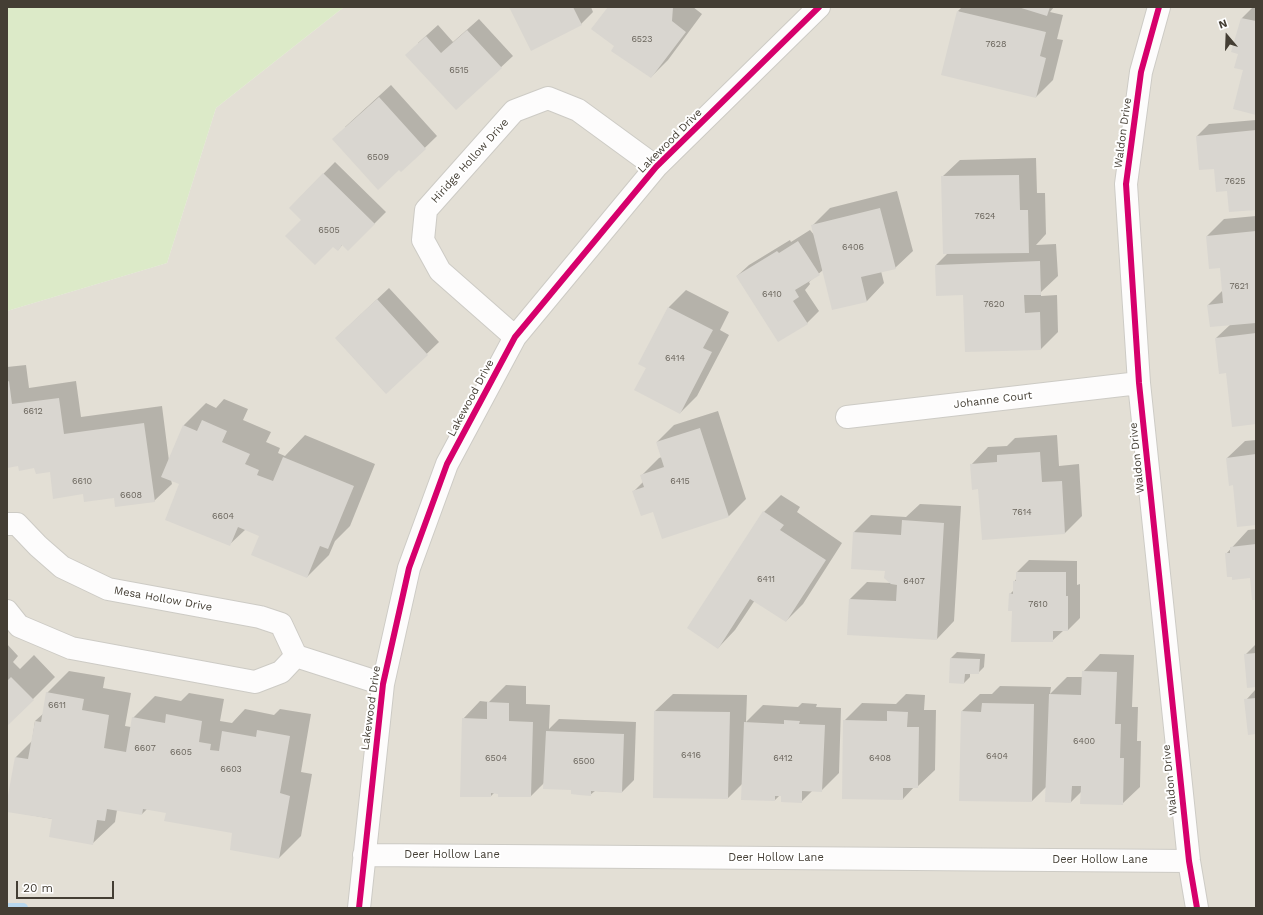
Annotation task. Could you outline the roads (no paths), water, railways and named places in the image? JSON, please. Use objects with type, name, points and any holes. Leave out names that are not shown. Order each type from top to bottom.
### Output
[{"type":"street","name":"Lakewood Drive","points":[[359,908],[383,684],[409,568],[447,464],[515,337],[656,167],[819,7]]},
{"type":"street","name":"Waldon Drive","points":[[1160,7],[1141,72],[1126,184],[1139,383],[1189,861],[1197,908]]},
{"type":"street","name":"Hiridge Hollow Drive","points":[[515,337],[440,271],[423,240],[426,210],[514,111],[548,98],[578,110],[656,167]]},
{"type":"street","name":"Johanne Court","points":[[847,417],[1139,383]]},
{"type":"street","name":"Mesa Hollow Drive","points":[[7,524],[17,524],[38,546],[62,567],[108,589],[260,617],[281,624],[296,656]]},
{"type":"street","points":[[7,611],[19,626],[71,648],[254,682],[281,672],[296,656],[383,684]]},
{"type":"street","name":"Deer Hollow Lane","points":[[364,855],[1189,861]]},
{"type":"waterway","points":[[7,908],[23,908]]}]
